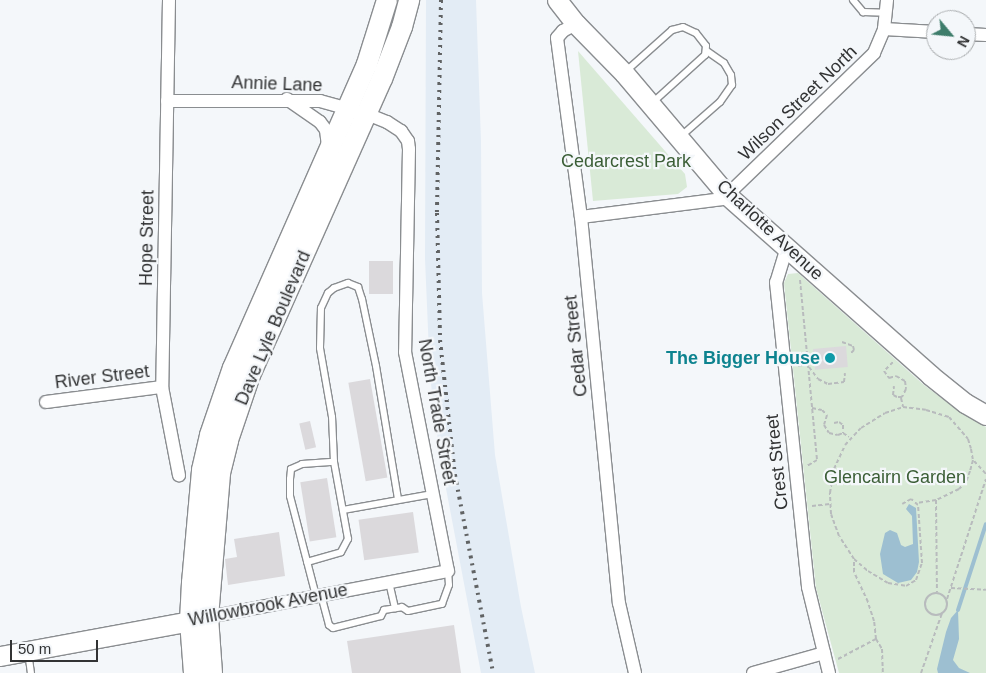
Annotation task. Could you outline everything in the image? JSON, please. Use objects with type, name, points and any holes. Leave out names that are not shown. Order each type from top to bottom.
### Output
[{"type":"main road","name":"Dave Lyle Boulevard","points":[[194,673],[199,619],[220,473],[228,440],[250,375],[358,111],[367,64],[387,0]]},
{"type":"main road","name":"Dave Lyle Boulevard","points":[[212,673],[199,619],[200,489],[210,435],[232,368],[327,156],[358,111],[393,53],[409,0]]},
{"type":"street","name":"Hope Street","points":[[169,0],[162,387],[179,475]]},
{"type":"street","name":"Charlotte Avenue","points":[[557,0],[576,24],[624,73],[728,196],[930,375],[965,403],[986,415]]},
{"type":"street","name":"Wilson Street North","points":[[728,196],[874,53],[884,28],[886,0]]},
{"type":"street","name":"Cedar Street","points":[[576,24],[563,31],[557,38],[581,217],[619,604],[635,673]]},
{"type":"street","points":[[884,28],[926,31]]},
{"type":"street","points":[[287,99],[323,125],[328,140],[327,156]]},
{"type":"street","name":"Annie Lane","points":[[167,101],[320,100],[358,111],[401,131],[409,148],[409,168]]},
{"type":"street","name":"North Trade Street","points":[[409,168],[406,352],[448,570]]},
{"type":"street","points":[[581,217],[723,199],[728,196]]},
{"type":"street","name":"Crest Street","points":[[787,247],[776,282],[808,587],[827,663]]},
{"type":"street","name":"River Street","points":[[46,402],[162,387]]},
{"type":"street","name":"Willowbrook Avenue","points":[[0,656],[448,570]]},
{"type":"street","points":[[753,673],[827,663]]},
{"type":"lane","points":[[853,0],[861,11],[886,14]]},
{"type":"lane","points":[[624,73],[672,30],[677,28],[690,29],[696,34],[707,51],[724,64],[731,76],[732,85],[720,102],[679,138]]},
{"type":"lane","points":[[650,104],[700,62],[707,51]]},
{"type":"lane","points":[[307,562],[341,552],[348,539],[334,462],[332,417],[320,348],[321,308],[328,293],[334,288],[348,283],[358,287],[362,299],[376,366],[398,499]]},
{"type":"lane","points":[[334,462],[302,464],[291,469],[290,496],[307,562],[329,625],[333,628],[381,616],[384,610],[402,607],[408,610],[442,604],[449,585],[448,570]]},
{"type":"lane","points":[[343,510],[433,494]]},
{"type":"lane","points":[[388,582],[395,608]]},
{"type":"lane","points":[[28,650],[31,673]]},
{"type":"path","points":[[801,273],[818,460],[806,466]]},
{"type":"path","points":[[842,342],[854,346],[854,350],[850,354]]},
{"type":"path","points":[[899,359],[889,365],[884,371],[889,378],[896,376],[904,381],[906,389],[901,398],[903,407]]},
{"type":"path","points":[[808,365],[815,376],[828,384],[844,382],[845,373]]},
{"type":"path","points":[[894,386],[892,389],[894,395],[901,398]]},
{"type":"path","points":[[918,504],[922,562],[916,580],[906,586],[888,584],[868,572],[854,559],[837,531],[830,504],[834,469],[850,438],[873,420],[903,407],[926,410],[949,417],[968,439],[973,460],[986,474]]},
{"type":"path","points":[[812,408],[822,410],[827,415],[824,425],[829,433],[833,435],[843,433],[850,438]]},
{"type":"path","points":[[834,423],[839,422],[843,425],[843,433]]},
{"type":"path","points":[[902,504],[910,499],[918,504],[951,494],[966,482],[973,460]]},
{"type":"path","points":[[921,673],[942,613],[946,608],[950,588],[986,479]]},
{"type":"path","points":[[936,500],[937,592]]},
{"type":"path","points":[[800,507],[830,504]]},
{"type":"path","points":[[854,559],[854,572],[868,602],[874,621],[876,639],[882,649],[883,673]]},
{"type":"path","points":[[950,588],[986,591]]},
{"type":"path","points":[[937,592],[947,599]]},
{"type":"path","points":[[937,592],[931,594],[926,599],[925,605],[931,613],[942,613]]},
{"type":"path","points":[[827,663],[876,639]]},
{"type":"shaded area","points":[[426,0],[476,0],[481,141],[482,293],[495,455],[521,607],[535,673],[481,673],[440,457],[430,376],[425,259]]},
{"type":"green space","name":"Cedarcrest Park","points":[[578,51],[685,174],[687,187],[678,194],[593,201]]},
{"type":"green space","name":"Glencairn Garden","points":[[798,273],[924,385],[960,412],[986,427],[986,673],[839,673],[816,588],[784,283],[788,274]]},
{"type":"water","points":[[909,504],[916,508],[919,562],[917,572],[911,580],[898,583],[883,574],[880,554],[885,533],[890,530],[897,533],[901,545],[905,547],[913,544],[912,516],[906,509]]},
{"type":"water","points":[[958,610],[959,639],[953,660],[959,668],[970,673],[938,673],[937,669],[946,632],[951,618]]},
{"type":"building","points":[[369,261],[393,261],[393,294],[369,294]]},
{"type":"building","name":"The Bigger House","points":[[846,346],[848,367],[815,370],[813,349]]},
{"type":"building","points":[[370,379],[387,477],[366,481],[348,383]]},
{"type":"building","points":[[310,421],[316,447],[305,450],[299,423]]},
{"type":"building","points":[[327,478],[336,537],[310,541],[300,482]]},
{"type":"building","points":[[413,512],[419,553],[364,560],[359,520]]},
{"type":"building","points":[[279,532],[285,576],[228,585],[225,559],[237,557],[234,539]]},
{"type":"building","points":[[454,625],[461,673],[352,673],[347,641]]},
{"type":"waterway","points":[[958,610],[986,524]]},
{"type":"railway","points":[[441,0],[437,213],[440,340],[455,475],[493,673]]},
{"type":"place","name":"The Bigger House","points":[[830,358]]}]
